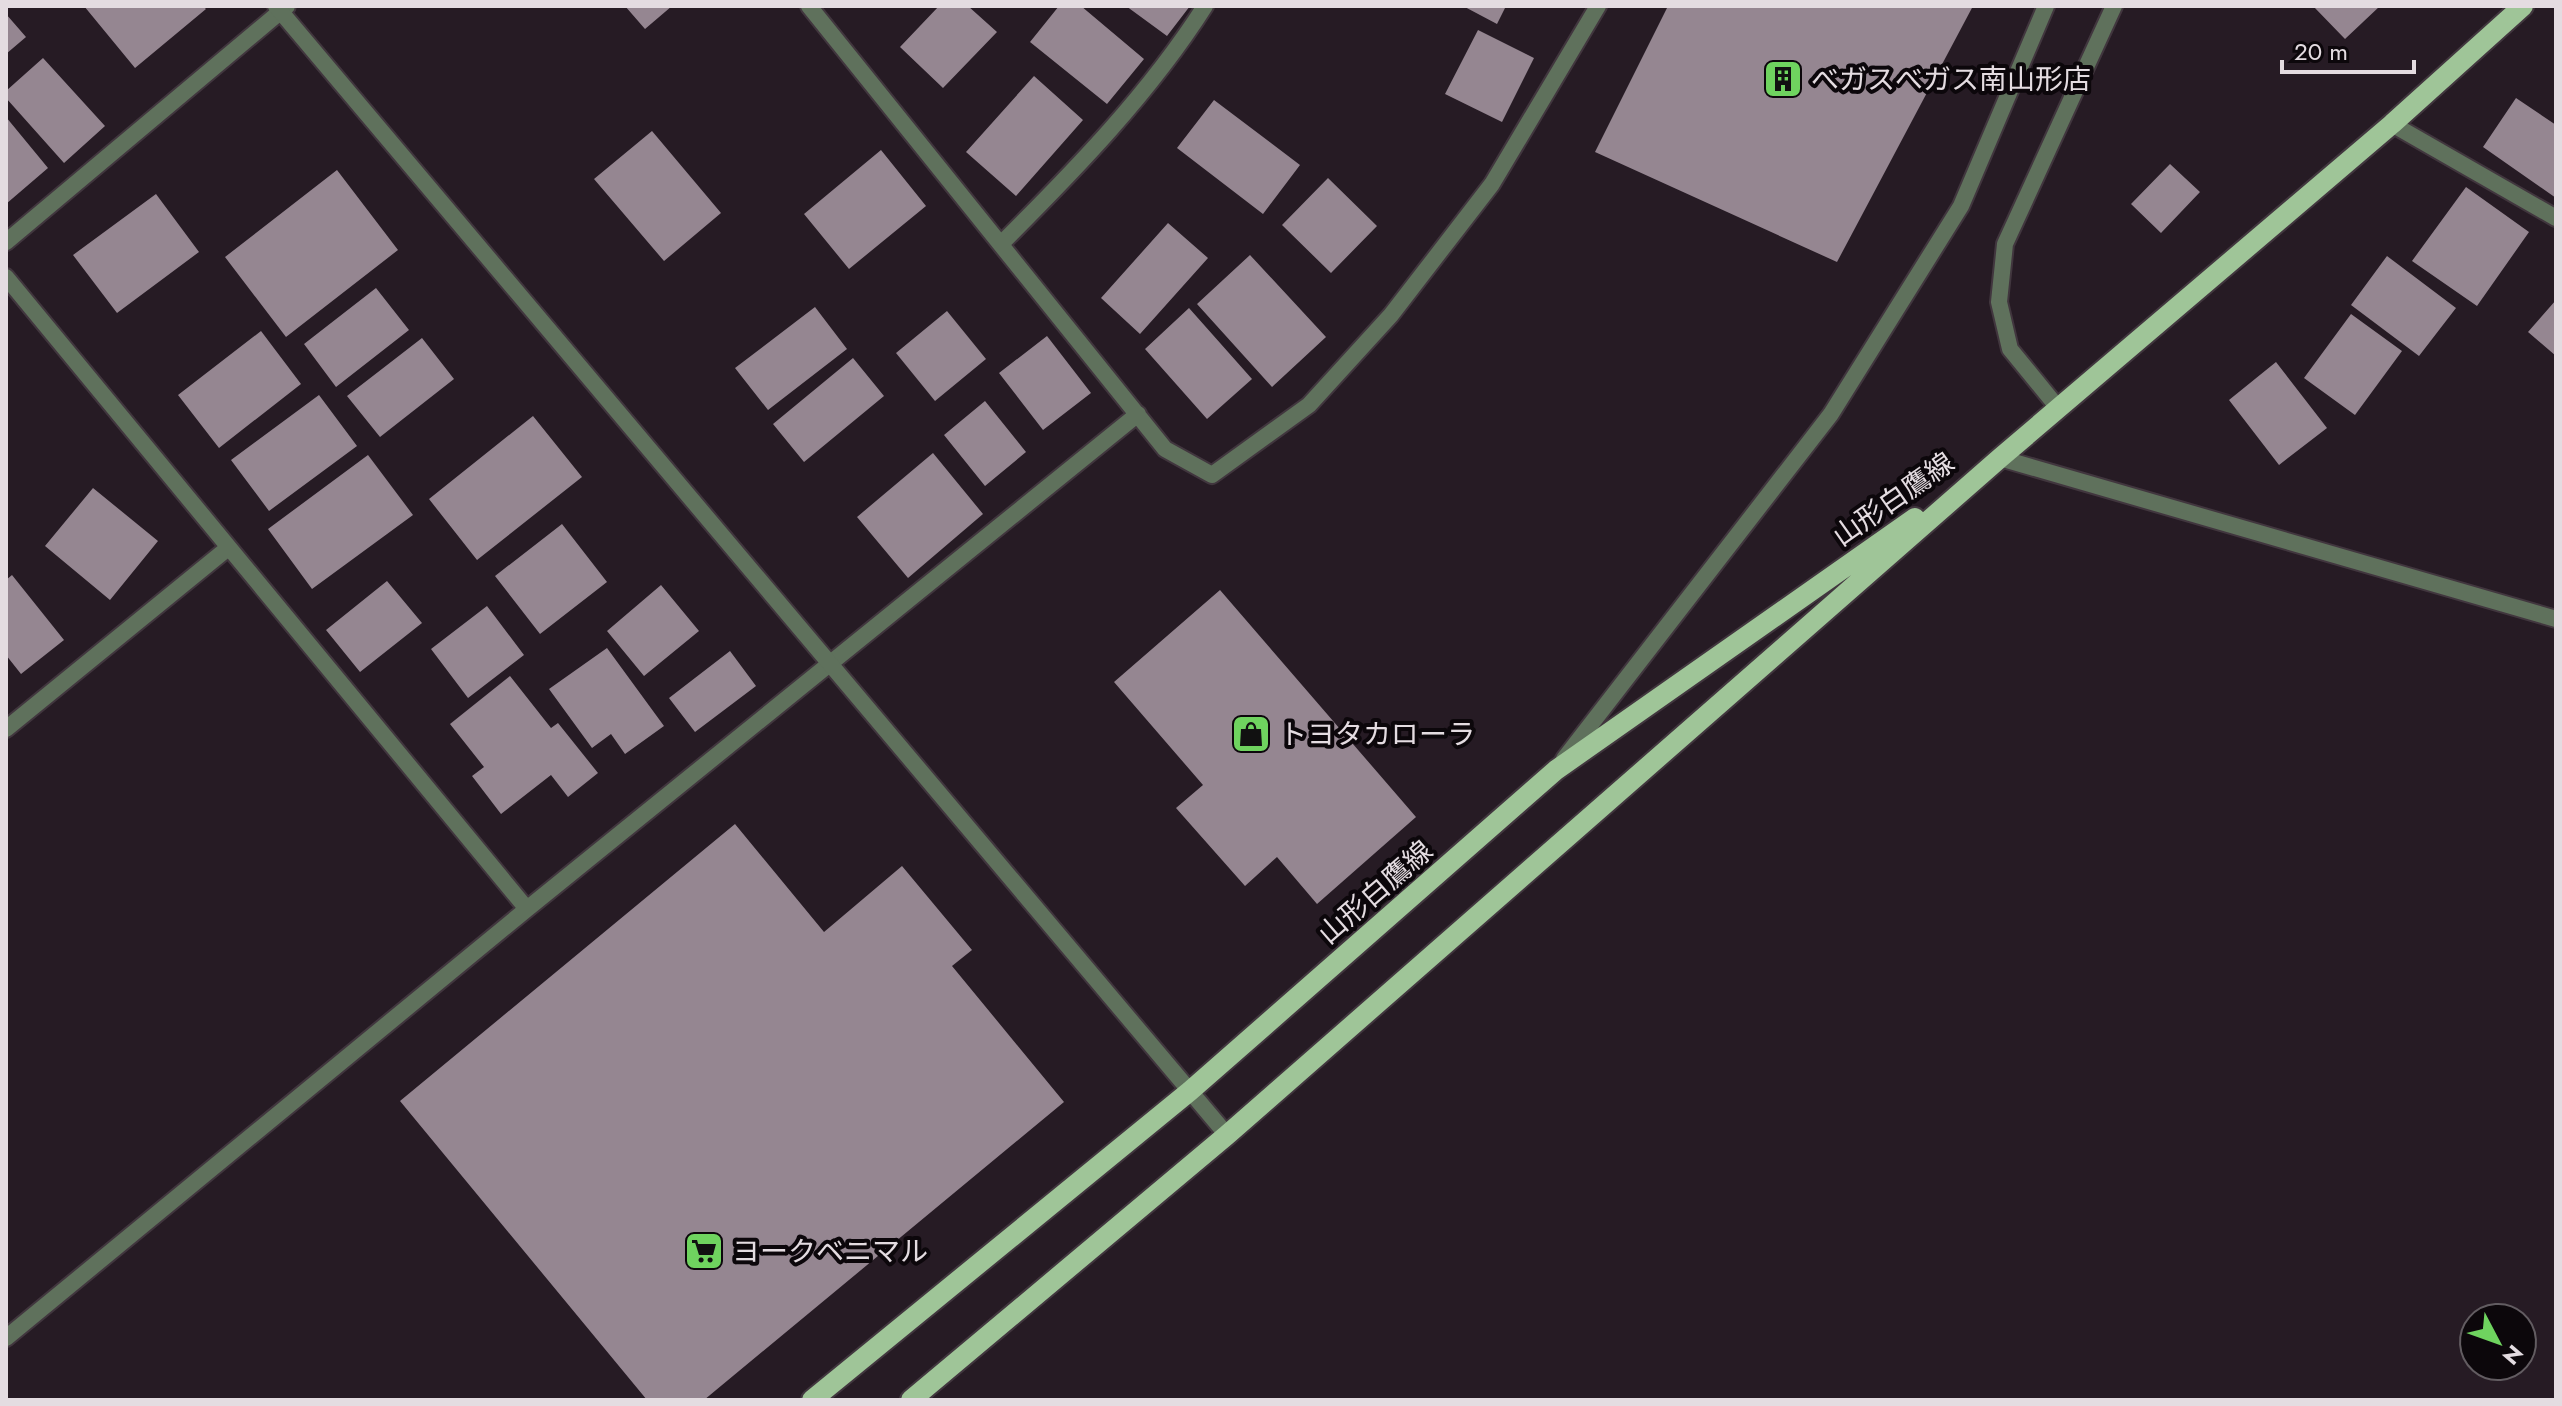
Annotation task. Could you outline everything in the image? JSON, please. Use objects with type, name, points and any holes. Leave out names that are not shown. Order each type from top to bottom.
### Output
[{"type":"main road","name":"山形白鷹線","points":[[911,1400],[1227,1135],[2000,458],[2392,124],[2523,6]]},
{"type":"main road","name":"山形白鷹線","points":[[812,1400],[1190,1091],[1556,770],[2000,458]]},
{"type":"street","points":[[809,6],[1165,449],[1212,475],[1309,405],[1391,315],[1492,184],[1598,6]]},
{"type":"street","points":[[1001,244],[1067,178],[1133,105],[1205,6]]},
{"type":"street","points":[[1556,770],[1831,414],[1961,206],[2046,6]]},
{"type":"street","points":[[2059,409],[2010,349],[1999,302],[2005,244],[2114,6]]},
{"type":"street","points":[[6,242],[282,8],[830,666],[1227,1135]]},
{"type":"street","points":[[2392,124],[2556,218]]},
{"type":"street","points":[[6,277],[527,909]]},
{"type":"street","points":[[6,1338],[527,909],[1138,414]]},
{"type":"street","points":[[2000,458],[2556,619]]},
{"type":"street","points":[[6,729],[228,548]]},
{"type":"building","points":[[84,6],[203,6],[206,9],[135,68]]},
{"type":"building","points":[[625,6],[672,6],[645,29]]},
{"type":"building","points":[[939,6],[968,6],[997,32],[943,88],[900,47]]},
{"type":"building","points":[[1059,6],[1081,6],[1144,59],[1107,104],[1030,42]]},
{"type":"building","points":[[1126,6],[1190,6],[1167,36]]},
{"type":"building","points":[[1463,6],[1506,6],[1497,24]]},
{"type":"building","name":"べガスべガス南山形店","points":[[1668,6],[1973,6],[1837,262],[1595,152]]},
{"type":"building","points":[[2313,6],[2380,6],[2345,39]]},
{"type":"building","points":[[6,14],[26,37],[6,54]]},
{"type":"building","points":[[1478,30],[1534,58],[1502,122],[1445,94]]},
{"type":"building","points":[[43,58],[105,126],[64,163],[6,98],[6,91]]},
{"type":"building","points":[[1034,76],[1083,120],[1016,196],[966,152]]},
{"type":"building","points":[[2516,98],[2556,125],[2556,198],[2483,147]]},
{"type":"building","points":[[1214,100],[1300,165],[1263,214],[1177,148]]},
{"type":"building","points":[[6,117],[48,168],[6,204]]},
{"type":"building","points":[[652,131],[721,213],[664,261],[594,179]]},
{"type":"building","points":[[881,150],[926,206],[849,269],[804,214]]},
{"type":"building","points":[[2170,164],[2200,192],[2161,233],[2131,204]]},
{"type":"building","points":[[337,170],[398,250],[286,337],[225,257]]},
{"type":"building","points":[[1328,178],[1377,226],[1331,273],[1282,225]]},
{"type":"building","points":[[2466,187],[2529,232],[2477,306],[2412,261]]},
{"type":"building","points":[[156,194],[199,252],[117,313],[73,255]]},
{"type":"building","points":[[1168,223],[1208,258],[1140,334],[1101,298]]},
{"type":"building","points":[[1250,255],[1326,337],[1272,387],[1197,304]]},
{"type":"building","points":[[2387,256],[2456,308],[2419,356],[2351,305]]},
{"type":"building","points":[[376,288],[409,330],[336,387],[304,344]]},
{"type":"building","points":[[2556,300],[2556,356],[2528,332]]},
{"type":"building","points":[[815,307],[847,349],[768,410],[735,368]]},
{"type":"building","points":[[1189,308],[1252,379],[1207,419],[1145,349]]},
{"type":"building","points":[[947,311],[986,359],[935,401],[896,353]]},
{"type":"building","points":[[2351,314],[2402,351],[2355,415],[2304,378]]},
{"type":"building","points":[[261,331],[301,384],[219,448],[178,395]]},
{"type":"building","points":[[1047,336],[1091,393],[1043,430],[999,373]]},
{"type":"building","points":[[422,338],[454,379],[380,437],[347,396]]},
{"type":"building","points":[[853,358],[884,396],[804,462],[773,424]]},
{"type":"building","points":[[2276,362],[2327,428],[2279,465],[2229,400]]},
{"type":"building","points":[[319,395],[357,446],[269,511],[231,460]]},
{"type":"building","points":[[985,401],[1026,452],[985,486],[944,435]]},
{"type":"building","points":[[533,416],[582,477],[477,560],[429,499]]},
{"type":"building","points":[[933,453],[983,514],[908,578],[857,517]]},
{"type":"building","points":[[368,455],[413,515],[312,589],[268,529]]},
{"type":"building","points":[[93,488],[158,541],[110,600],[45,546]]},
{"type":"building","points":[[562,524],[607,582],[540,634],[495,576]]},
{"type":"building","points":[[12,575],[64,640],[21,674],[6,655],[6,580]]},
{"type":"building","points":[[387,581],[422,623],[360,672],[326,630]]},
{"type":"building","points":[[661,585],[699,631],[644,676],[607,631]]},
{"type":"building","name":"トヨタカローラ","points":[[1220,590],[1416,817],[1317,904],[1277,857],[1245,886],[1176,808],[1203,785],[1114,682]]},
{"type":"building","points":[[487,606],[524,655],[468,698],[431,649]]},
{"type":"building","points":[[607,648],[664,726],[625,754],[611,734],[592,748],[549,689]]},
{"type":"building","points":[[730,651],[756,686],[695,732],[669,698]]},
{"type":"building","points":[[510,676],[551,728],[558,723],[598,773],[568,797],[551,775],[501,814],[472,776],[484,767],[450,724]]},
{"type":"building","name":"ヨークベニマル","points":[[735,824],[824,932],[902,866],[972,950],[952,966],[1064,1102],[704,1400],[647,1400],[400,1101]]},
{"type":"place","name":"べガスべガス南山形店","points":[[1783,79]]},
{"type":"place","name":"トヨタカローラ","points":[[1251,734]]},
{"type":"place","name":"ヨークベニマル","points":[[704,1251]]}]
